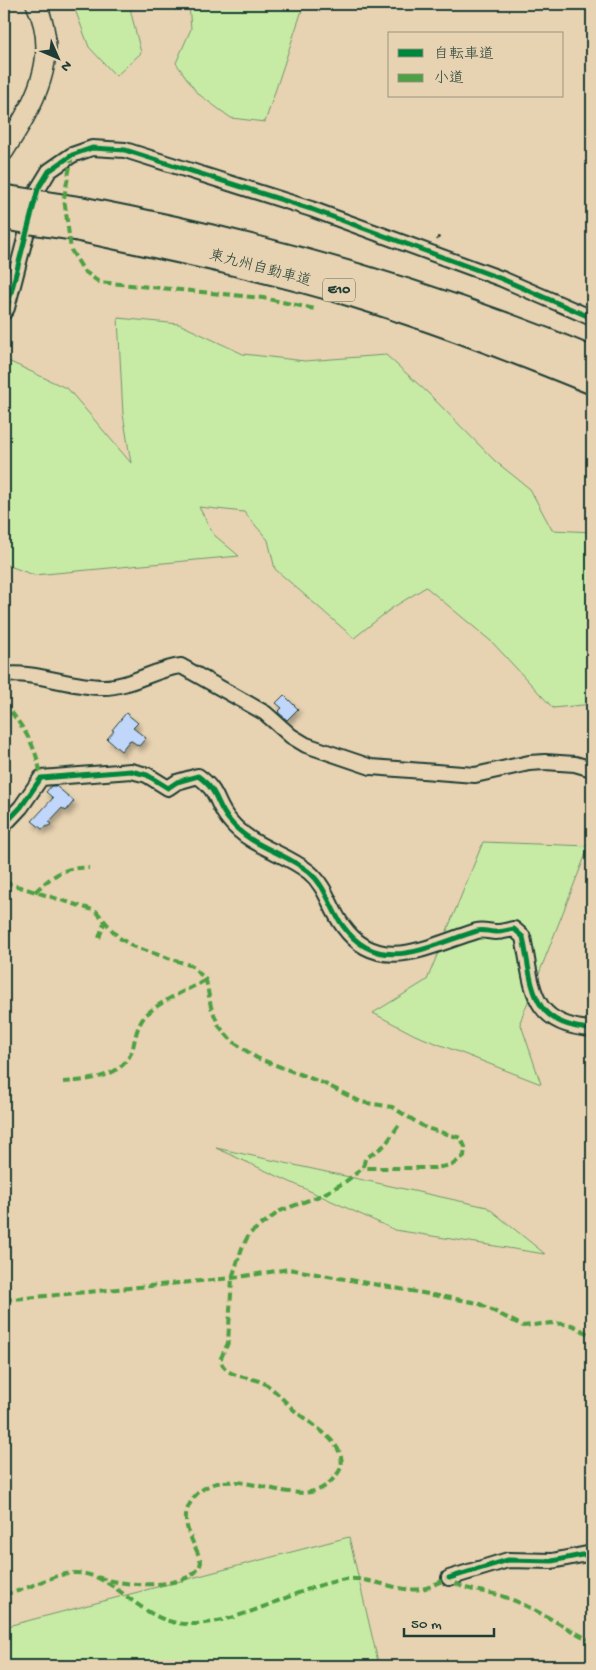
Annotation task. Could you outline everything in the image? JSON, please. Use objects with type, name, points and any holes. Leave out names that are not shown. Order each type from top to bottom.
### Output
[{"type":"highway","name":"東九州自動車道","points":[[4,198],[204,255],[353,294],[454,327],[592,381]]},
{"type":"highway","name":"東九州自動車道","points":[[4,217],[80,219],[175,228],[366,278],[456,307],[592,360]]},
{"type":"main road","points":[[4,151],[30,110],[39,90],[46,42],[43,18],[36,4]]},
{"type":"street","points":[[4,312],[7,308],[38,189],[49,171],[72,155],[92,148],[125,150],[311,209],[502,279],[592,318]]},
{"type":"street","points":[[4,675],[18,673],[83,686],[106,687],[128,683],[181,666],[265,713],[292,736],[306,745],[371,767],[475,775],[529,763],[546,762],[575,764],[592,770]]},
{"type":"street","points":[[4,825],[41,778],[131,771],[147,775],[168,788],[177,782],[198,776],[211,786],[230,821],[249,838],[288,858],[310,873],[326,892],[342,926],[366,949],[380,954],[406,953],[480,930],[497,932],[514,929],[524,937],[530,981],[538,999],[550,1015],[562,1025],[592,1029]]},
{"type":"street","points":[[449,1578],[508,1560],[552,1561],[592,1552]]},
{"type":"green space","points":[[73,4],[131,4],[131,13],[141,53],[116,76],[89,47]]},
{"type":"green space","points":[[189,4],[304,4],[265,122],[231,118],[197,93],[176,63],[191,29]]},
{"type":"green space","points":[[118,318],[179,324],[243,354],[305,361],[386,355],[428,393],[495,461],[530,489],[552,530],[592,532],[592,704],[553,708],[492,642],[426,587],[392,608],[354,638],[275,569],[268,540],[244,512],[199,507],[213,534],[239,556],[34,575],[4,564],[4,359],[68,389],[131,463],[123,414]]},
{"type":"green space","points":[[483,842],[589,846],[520,1022],[541,1084],[415,1035],[373,1013],[427,980]]},
{"type":"green space","points":[[216,1148],[487,1207],[545,1254],[395,1230]]},
{"type":"green space","points":[[349,1537],[379,1666],[4,1666],[4,1627]]},
{"type":"building","points":[[284,695],[298,709],[287,720],[278,712],[282,708],[276,703]]},
{"type":"building","points":[[126,713],[138,723],[133,728],[146,738],[139,746],[130,740],[121,751],[107,739]]},
{"type":"building","points":[[51,786],[56,786],[74,801],[66,811],[62,808],[49,822],[52,824],[42,829],[32,821],[53,798],[46,792]]},
{"type":"marked path","points":[[72,155],[64,198],[71,250],[84,271],[99,282],[263,298],[315,309]]},
{"type":"marked path","points":[[4,702],[33,746],[41,778]]},
{"type":"marked path","points":[[35,892],[47,881],[65,870],[89,868]]},
{"type":"marked path","points":[[4,882],[96,911],[118,937],[132,946],[192,966],[206,980],[211,1007],[219,1026],[232,1041],[257,1058],[323,1083],[361,1102],[392,1107],[426,1128],[461,1138],[465,1147],[464,1156],[452,1165],[435,1168],[363,1168]]},
{"type":"marked path","points":[[99,938],[104,923]]},
{"type":"marked path","points":[[63,1082],[96,1078],[116,1070],[130,1054],[138,1028],[146,1015],[167,1000],[206,980]]},
{"type":"marked path","points":[[98,1577],[122,1583],[155,1584],[185,1578],[196,1572],[201,1562],[188,1531],[186,1513],[195,1496],[210,1485],[227,1482],[246,1483],[302,1493],[319,1490],[338,1473],[341,1467],[341,1458],[338,1450],[326,1434],[295,1411],[267,1385],[228,1371],[220,1360],[228,1343],[232,1278],[249,1234],[280,1211],[322,1195],[345,1182],[363,1168],[365,1159],[385,1145],[399,1125]]},
{"type":"marked path","points":[[4,1300],[232,1278],[289,1269],[478,1303],[523,1326],[552,1323],[572,1325],[592,1336]]},
{"type":"marked path","points":[[4,1594],[67,1574],[90,1575],[104,1581],[155,1616],[170,1622],[187,1624],[208,1623],[228,1619],[306,1590],[346,1579],[364,1580],[413,1590],[428,1587],[449,1578],[461,1586],[502,1596],[537,1611],[592,1641]]},
{"type":"cycle path","points":[[4,312],[7,308],[38,189],[49,171],[72,155],[92,148],[125,150],[311,209],[502,279],[592,318]]},
{"type":"cycle path","points":[[4,825],[21,807],[41,778],[131,771],[147,775],[168,788],[177,782],[198,776],[210,787],[225,815],[238,830],[299,865],[315,878],[343,926],[357,941],[373,950],[389,954],[406,953],[479,930],[498,932],[514,929],[523,937],[533,987],[545,1011],[556,1020],[571,1026],[592,1029]]},
{"type":"cycle path","points":[[449,1578],[508,1560],[552,1561],[592,1553]]}]
